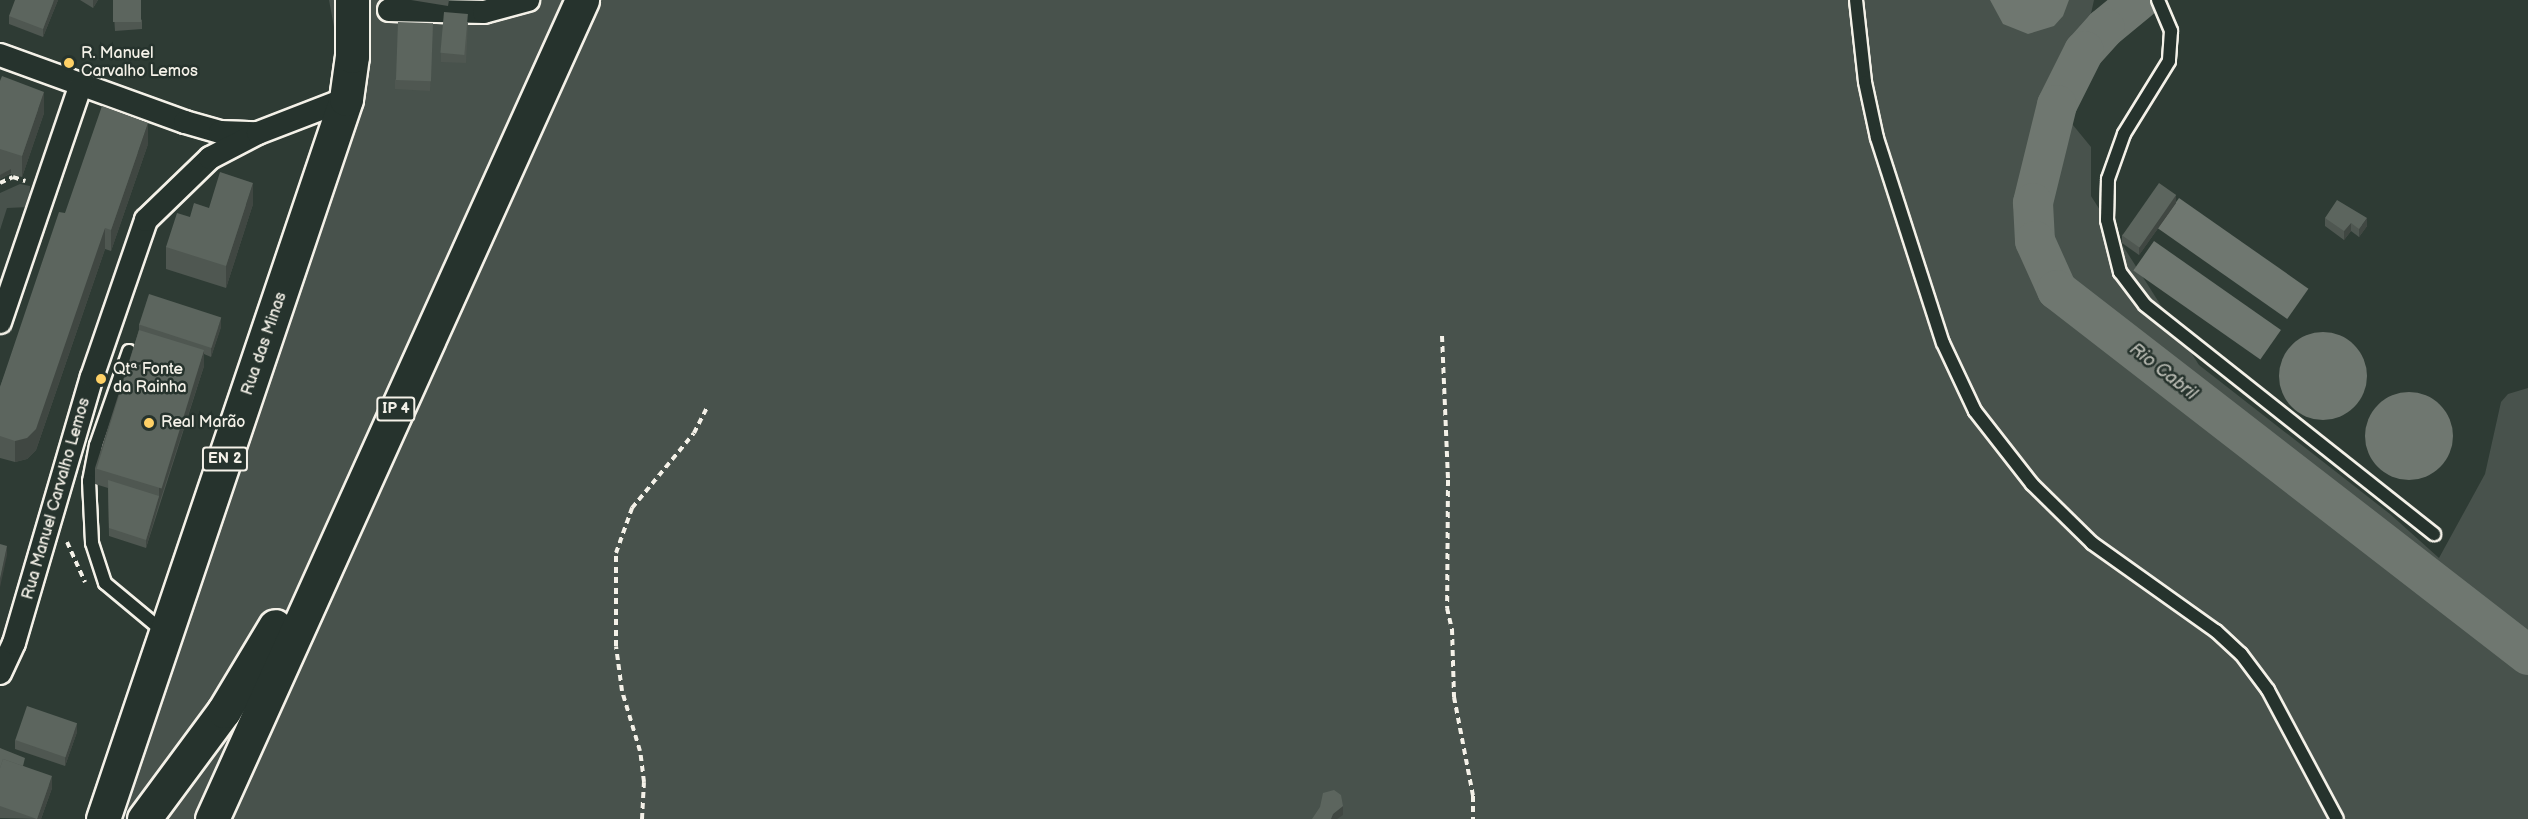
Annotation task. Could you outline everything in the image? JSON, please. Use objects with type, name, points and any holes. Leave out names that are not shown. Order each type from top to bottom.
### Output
[{"type":"main road","name":"IP 4","points":[[212,819],[582,0]]},
{"type":"main road","name":"IP 4","points":[[231,819],[601,0]]},
{"type":"main road","name":"Rua das Minas","points":[[103,819],[346,99],[352,4]]},
{"type":"main road","points":[[144,819],[247,676],[425,347]]},
{"type":"street","points":[[352,4],[470,6],[505,9],[528,0]]},
{"type":"street","name":"Rua Manuel Carvalho Lemos","points":[[1,57],[205,128],[258,133]]},
{"type":"street","points":[[0,322],[81,84]]},
{"type":"street","name":"Rua Manuel Carvalho Lemos","points":[[0,673],[14,643],[92,377],[146,220],[201,165],[258,133],[346,99]]},
{"type":"lane","points":[[1856,0],[1865,82],[1877,138],[1943,343],[1979,417],[2032,484],[2092,543],[2216,631],[2241,654],[2268,690],[2337,819]]},
{"type":"lane","points":[[2158,0],[2166,15],[2173,39],[2169,61],[2124,134],[2108,179],[2107,220],[2120,272],[2145,305],[2434,534]]},
{"type":"lane","points":[[129,351],[96,445],[89,481],[92,543],[105,583],[165,634]]},
{"type":"path","points":[[1442,336],[1448,480],[1447,608],[1452,629],[1454,697],[1473,796],[1473,819]]},
{"type":"path","points":[[642,819],[644,782],[640,751],[622,691],[616,646],[616,553],[632,508],[694,433],[707,408]]},
{"type":"shaded area","points":[[329,0],[2094,0],[2068,119],[2091,147],[2091,196],[2199,365],[2390,514],[2439,558],[2485,474],[2501,402],[2508,394],[2528,388],[2528,819],[122,819],[354,136]]},
{"type":"shaded area","points":[[1990,0],[2069,0],[2063,16],[2054,26],[2028,34],[2003,24]]},
{"type":"shaded area","points":[[20,184],[30,186],[29,207],[7,208],[0,230],[0,193]]},
{"type":"shaded area","points":[[2179,198],[2308,289],[2287,319],[2158,228]]},
{"type":"shaded area","points":[[2154,241],[2281,330],[2260,359],[2133,270]]},
{"type":"shaded area","points":[[2323,332],[2348,339],[2360,351],[2367,376],[2360,401],[2348,413],[2323,420],[2298,413],[2286,401],[2279,376],[2286,351],[2298,339]]},
{"type":"shaded area","points":[[2409,392],[2434,399],[2446,411],[2453,436],[2446,461],[2434,473],[2409,480],[2384,473],[2372,461],[2365,436],[2372,411],[2384,399]]},
{"type":"building","points":[[15,0],[54,0],[43,29],[9,16]]},
{"type":"building","points":[[113,0],[141,0],[141,22],[113,22]]},
{"type":"building","points":[[444,12],[468,14],[464,55],[440,53]]},
{"type":"building","points":[[398,22],[433,23],[431,81],[396,80]]},
{"type":"building","points":[[2,76],[44,92],[22,156],[0,149],[0,81]]},
{"type":"building","points":[[102,106],[148,123],[111,230],[105,228],[36,429],[27,438],[15,441],[0,436],[0,387],[59,212],[65,213]]},
{"type":"building","points":[[220,172],[253,183],[226,266],[166,247],[177,213],[190,217],[194,203],[209,208]]},
{"type":"building","points":[[2159,183],[2176,195],[2139,247],[2122,235]]},
{"type":"building","points":[[2337,200],[2367,218],[2359,229],[2351,223],[2344,231],[2325,218]]},
{"type":"building","points":[[149,294],[221,317],[211,348],[139,324]]},
{"type":"building","points":[[139,330],[204,350],[162,489],[97,469]]},
{"type":"building","points":[[108,480],[159,496],[146,540],[109,528]]},
{"type":"building","points":[[0,544],[7,546],[0,579]]},
{"type":"building","points":[[27,706],[77,723],[65,757],[15,740]]},
{"type":"building","points":[[0,748],[25,758],[23,766],[3,759],[0,768]]},
{"type":"building","points":[[3,759],[52,776],[37,819],[0,806],[0,768]]},
{"type":"building","points":[[1334,790],[1341,795],[1343,806],[1333,814],[1331,819],[1312,819],[1320,807],[1323,793]]},
{"type":"waterway","name":"Rio Cabril","points":[[2139,0],[2105,28],[2084,51],[2057,105],[2033,203],[2035,241],[2057,290],[2528,655]]},
{"type":"place","name":"R. Manuel Carvalho Lemos","points":[[69,63]]},
{"type":"place","name":"Qtª Fonte da Rainha","points":[[101,379]]},
{"type":"place","name":"Real Marão","points":[[149,423]]}]
